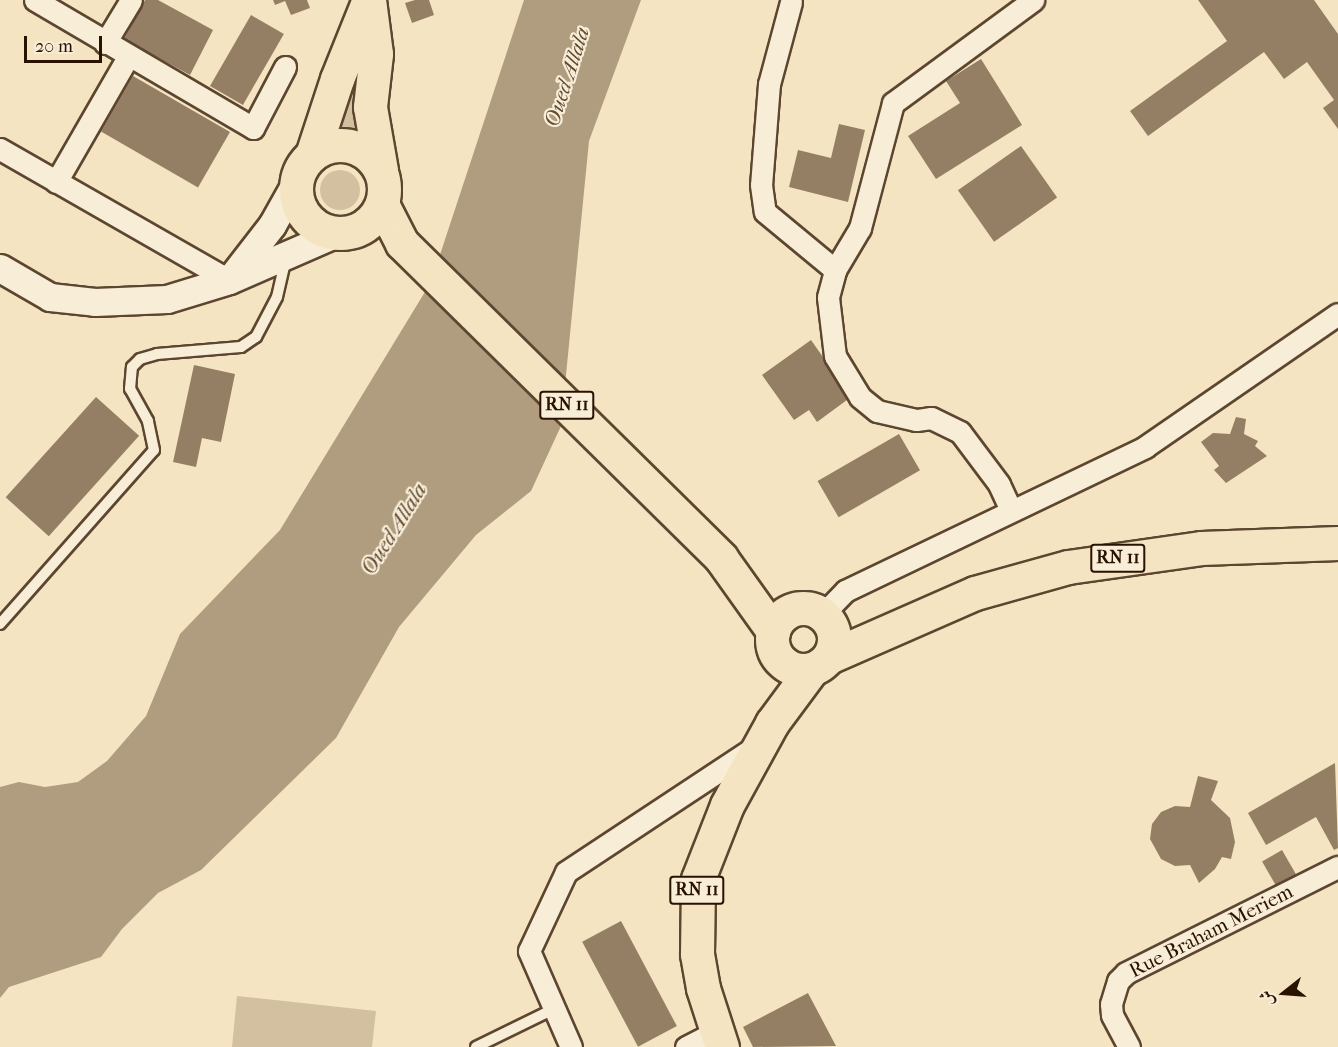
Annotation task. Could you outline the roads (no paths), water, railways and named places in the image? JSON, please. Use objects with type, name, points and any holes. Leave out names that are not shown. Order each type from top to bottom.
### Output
[{"type":"main road","points":[[369,0],[336,80],[312,155],[295,184],[307,218],[343,233],[385,239],[412,254]]},
{"type":"main road","points":[[343,233],[369,223],[382,204],[381,170],[370,107],[376,54],[369,0]]},
{"type":"main road","points":[[312,155],[332,145],[355,147],[374,160],[381,170]]},
{"type":"main road","name":"RN 11","points":[[382,204],[393,231],[412,254],[722,558],[819,614]]},
{"type":"main road","name":"RN 11","points":[[909,622],[975,593],[1068,567],[1201,548],[1338,543]]},
{"type":"main road","points":[[722,558],[793,668],[820,663],[909,622]]},
{"type":"main road","points":[[773,640],[779,618],[791,610],[819,614],[867,627],[909,622]]},
{"type":"main road","points":[[819,614],[835,635],[820,663]]},
{"type":"main road","name":"RN 11","points":[[760,743],[773,640]]},
{"type":"main road","name":"RN 11","points":[[719,1039],[697,954],[698,879],[708,844],[760,743],[820,663]]},
{"type":"street","points":[[35,0],[128,57],[253,128],[285,67]]},
{"type":"street","points":[[105,43],[131,0]]},
{"type":"street","points":[[1010,508],[999,484],[960,432],[931,418],[916,420],[877,411],[860,397],[835,356],[828,297],[835,270],[860,228],[893,103],[1033,0]]},
{"type":"street","points":[[791,2],[769,84],[761,185],[765,212],[835,270]]},
{"type":"street","points":[[56,182],[128,57]]},
{"type":"street","points":[[0,149],[229,280]]},
{"type":"street","points":[[229,280],[272,225],[295,184]]},
{"type":"street","points":[[0,268],[50,297],[95,302],[167,299],[229,280],[288,253],[343,233]]},
{"type":"street","points":[[819,614],[845,591],[1010,508],[1082,480],[1144,447],[1338,314]]},
{"type":"street","points":[[571,1047],[529,951],[566,872],[760,743]]},
{"type":"street","name":"Rue Braham Meriem","points":[[1129,1047],[1111,1004],[1118,981],[1126,973],[1338,867]]},
{"type":"street","points":[[686,1047],[719,1039]]},
{"type":"lane","points":[[0,624],[154,450],[148,422],[130,389],[132,367],[140,359],[157,354],[242,346],[255,337],[277,297],[288,253]]},
{"type":"lane","points":[[476,1047],[554,1009]]},
{"type":"water","name":"Oued Allala","points":[[524,0],[641,0],[589,141],[561,426],[531,491],[476,535],[399,627],[336,738],[201,870],[158,893],[122,929],[101,957],[9,987],[0,998],[0,787],[19,782],[45,787],[78,782],[107,761],[146,716],[180,634],[280,530],[431,282]]}]
